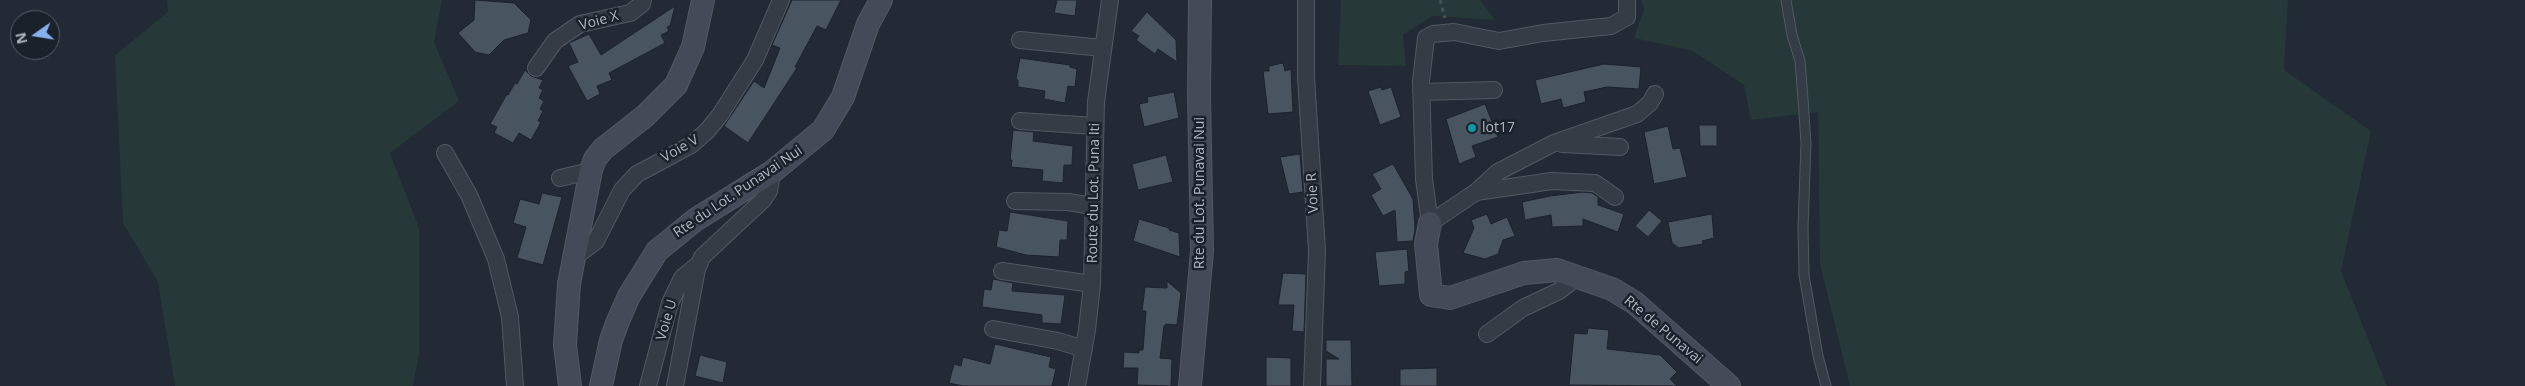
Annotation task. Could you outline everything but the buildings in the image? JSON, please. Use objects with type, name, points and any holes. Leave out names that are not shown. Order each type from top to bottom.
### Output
[{"type":"main road","points":[[570,386],[565,345],[569,284],[576,256],[578,232],[590,171],[595,159],[603,149],[645,116],[676,84],[692,47],[702,0]]},
{"type":"main road","name":"Rte du Lot. Punavai Nui","points":[[601,386],[611,340],[618,321],[629,296],[657,251],[695,220],[772,172],[808,144],[834,115],[843,96],[868,24],[881,0]]},
{"type":"main road","name":"Rte du Lot. Punavai Nui","points":[[1190,386],[1202,258],[1199,96],[1200,0]]},
{"type":"main road","name":"Rte de Punavai","points":[[1430,223],[1426,244],[1431,295],[1450,298],[1524,274],[1557,270],[1576,278],[1612,288],[1635,303],[1729,386]]},
{"type":"street","name":"Voie X","points":[[536,68],[555,41],[580,24],[630,14],[642,4],[643,0]]},
{"type":"street","name":"Voie V","points":[[576,256],[596,241],[622,190],[637,174],[691,145],[708,131],[755,60],[781,0]]},
{"type":"street","name":"Route du Lot. Puna Iti","points":[[1077,386],[1084,349],[1092,284],[1095,126],[1110,0]]},
{"type":"street","name":"Voie R","points":[[1306,0],[1306,77],[1316,252],[1312,386]]},
{"type":"street","points":[[1628,0],[1627,17],[1611,26],[1543,33],[1499,41],[1454,32],[1433,34],[1426,38],[1421,92],[1424,179],[1430,223],[1476,192],[1498,172],[1554,144],[1637,114],[1650,103],[1655,94]]},
{"type":"street","points":[[1020,40],[1103,48]]},
{"type":"street","points":[[1421,92],[1494,90]]},
{"type":"street","points":[[1020,121],[1095,126]]},
{"type":"street","points":[[1554,144],[1620,148]]},
{"type":"street","points":[[445,153],[469,195],[496,258],[510,316],[515,386]]},
{"type":"street","points":[[560,178],[590,171]]},
{"type":"street","points":[[675,386],[700,263],[713,245],[763,200],[769,191],[772,172]]},
{"type":"street","points":[[1476,192],[1551,182],[1595,183],[1616,197]]},
{"type":"street","points":[[1015,201],[1068,202],[1093,206]]},
{"type":"street","name":"Voie U","points":[[648,386],[670,303],[682,278],[700,263]]},
{"type":"street","points":[[1002,271],[1092,284]]},
{"type":"street","points":[[1487,334],[1523,308],[1559,291],[1576,278]]},
{"type":"street","points":[[993,329],[1058,341],[1084,349]]},
{"type":"lane","points":[[1786,0],[1792,35],[1800,61],[1806,143],[1803,227],[1804,275],[1816,347],[1826,386]]},
{"type":"shaded area","points":[[167,0],[442,0],[434,42],[459,101],[390,153],[419,228],[419,354],[413,386],[175,386],[158,282],[123,223],[115,55],[168,12]]},
{"type":"shaded area","points":[[1341,0],[1480,0],[1495,20],[1432,16],[1403,35],[1406,66],[1338,65]]},
{"type":"shaded area","points":[[1641,0],[2288,0],[2284,70],[2371,131],[2341,271],[2387,386],[1850,386],[1820,264],[1818,112],[1751,120],[1744,85],[1693,51],[1634,38],[1644,9]]},
{"type":"place","name":"lot17","points":[[1472,128]]}]
